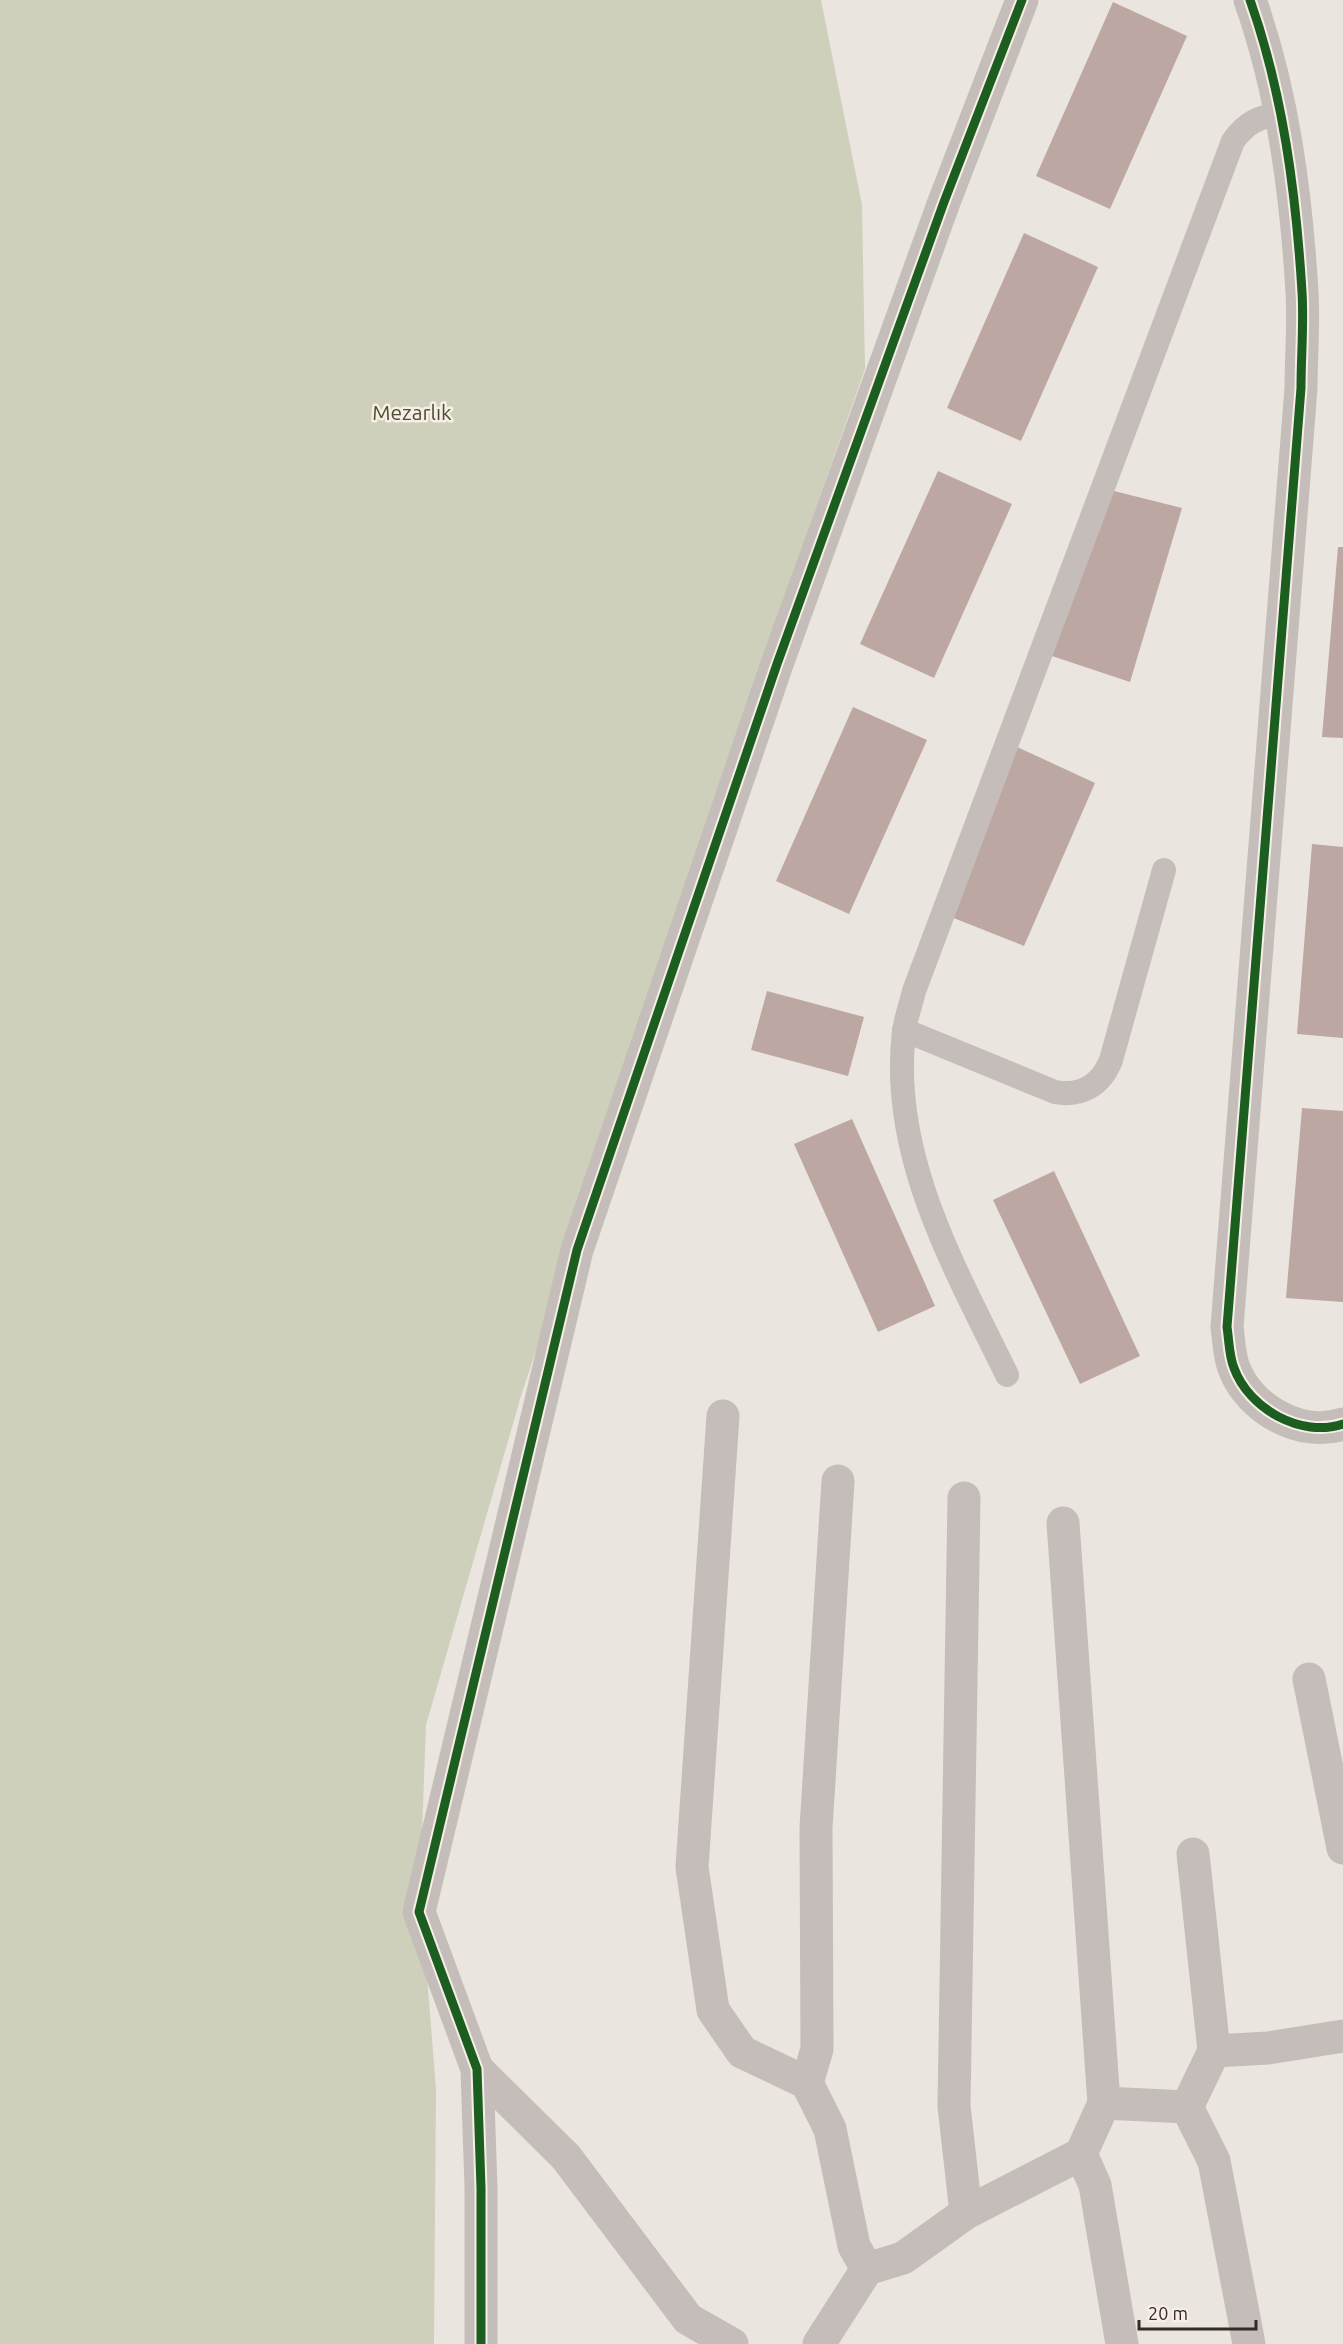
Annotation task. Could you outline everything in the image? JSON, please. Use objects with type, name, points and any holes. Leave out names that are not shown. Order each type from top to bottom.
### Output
[{"type":"street","points":[[481,2344],[481,2188],[477,2069],[419,1912],[577,1250],[777,664],[944,202],[1022,0]]},
{"type":"street","points":[[1250,0],[1262,33],[1281,114],[1295,206],[1302,294],[1301,388],[1227,1327],[1234,1369],[1251,1396],[1271,1413],[1300,1426],[1335,1427],[1343,1424]]},
{"type":"street","points":[[723,1416],[692,1867],[713,2010],[742,2052],[807,2082],[830,2129],[854,2246],[867,2269]]},
{"type":"street","points":[[807,2082],[817,2049],[816,1828],[838,1481]]},
{"type":"street","points":[[964,1498],[954,2106],[966,2213]]},
{"type":"street","points":[[819,2344],[867,2269],[903,2258],[966,2213],[1082,2154],[1104,2103],[1063,1523]]},
{"type":"street","points":[[1309,1679],[1343,1848]]},
{"type":"street","points":[[1187,2107],[1214,2051],[1193,1854]]},
{"type":"street","points":[[1214,2051],[1268,2048],[1343,2036]]},
{"type":"street","points":[[477,2069],[566,2157],[688,2319],[732,2344]]},
{"type":"street","points":[[1104,2103],[1187,2107]]},
{"type":"street","points":[[1187,2107],[1214,2161],[1249,2344]]},
{"type":"street","points":[[1082,2154],[1095,2185],[1122,2344]]},
{"type":"lane","points":[[1007,1375],[944,1245],[926,1199],[912,1152],[905,1107],[904,1030],[914,991],[1233,141],[1242,128],[1255,119],[1281,114]]},
{"type":"lane","points":[[904,1030],[1055,1092],[1066,1094],[1089,1088],[1099,1081],[1111,1060],[1164,870]]},
{"type":"green space","name":"Mezarlık","points":[[0,0],[821,0],[862,205],[865,369],[787,590],[521,1396],[426,1725],[420,1888],[436,2089],[434,2344],[0,2344]]},
{"type":"building","points":[[1113,2],[1187,36],[1110,209],[1036,176]]},
{"type":"building","points":[[1024,233],[1098,267],[1021,441],[947,408]]},
{"type":"building","points":[[938,471],[1012,504],[934,678],[860,644]]},
{"type":"building","points":[[1106,489],[1182,508],[1130,682],[1049,655]]},
{"type":"building","points":[[1338,547],[1343,547],[1343,738],[1322,737]]},
{"type":"building","points":[[853,707],[927,740],[849,914],[776,881]]},
{"type":"building","points":[[1013,745],[1095,783],[1024,946],[946,915]]},
{"type":"building","points":[[1312,844],[1343,847],[1343,1038],[1297,1034]]},
{"type":"building","points":[[767,991],[864,1017],[848,1076],[751,1050]]},
{"type":"building","points":[[1302,1108],[1343,1111],[1343,1302],[1286,1298]]},
{"type":"building","points":[[852,1119],[935,1306],[878,1332],[794,1144]]},
{"type":"building","points":[[1054,1171],[1140,1356],[1080,1384],[993,1200]]},
{"type":"cycle path","points":[[481,2344],[481,2188],[477,2069],[419,1912],[577,1250],[777,664],[944,202],[1022,0]]},
{"type":"cycle path","points":[[1250,0],[1271,71],[1292,181],[1303,328],[1301,388],[1227,1327],[1234,1368],[1241,1383],[1264,1407],[1278,1417],[1310,1427],[1343,1424]]}]
